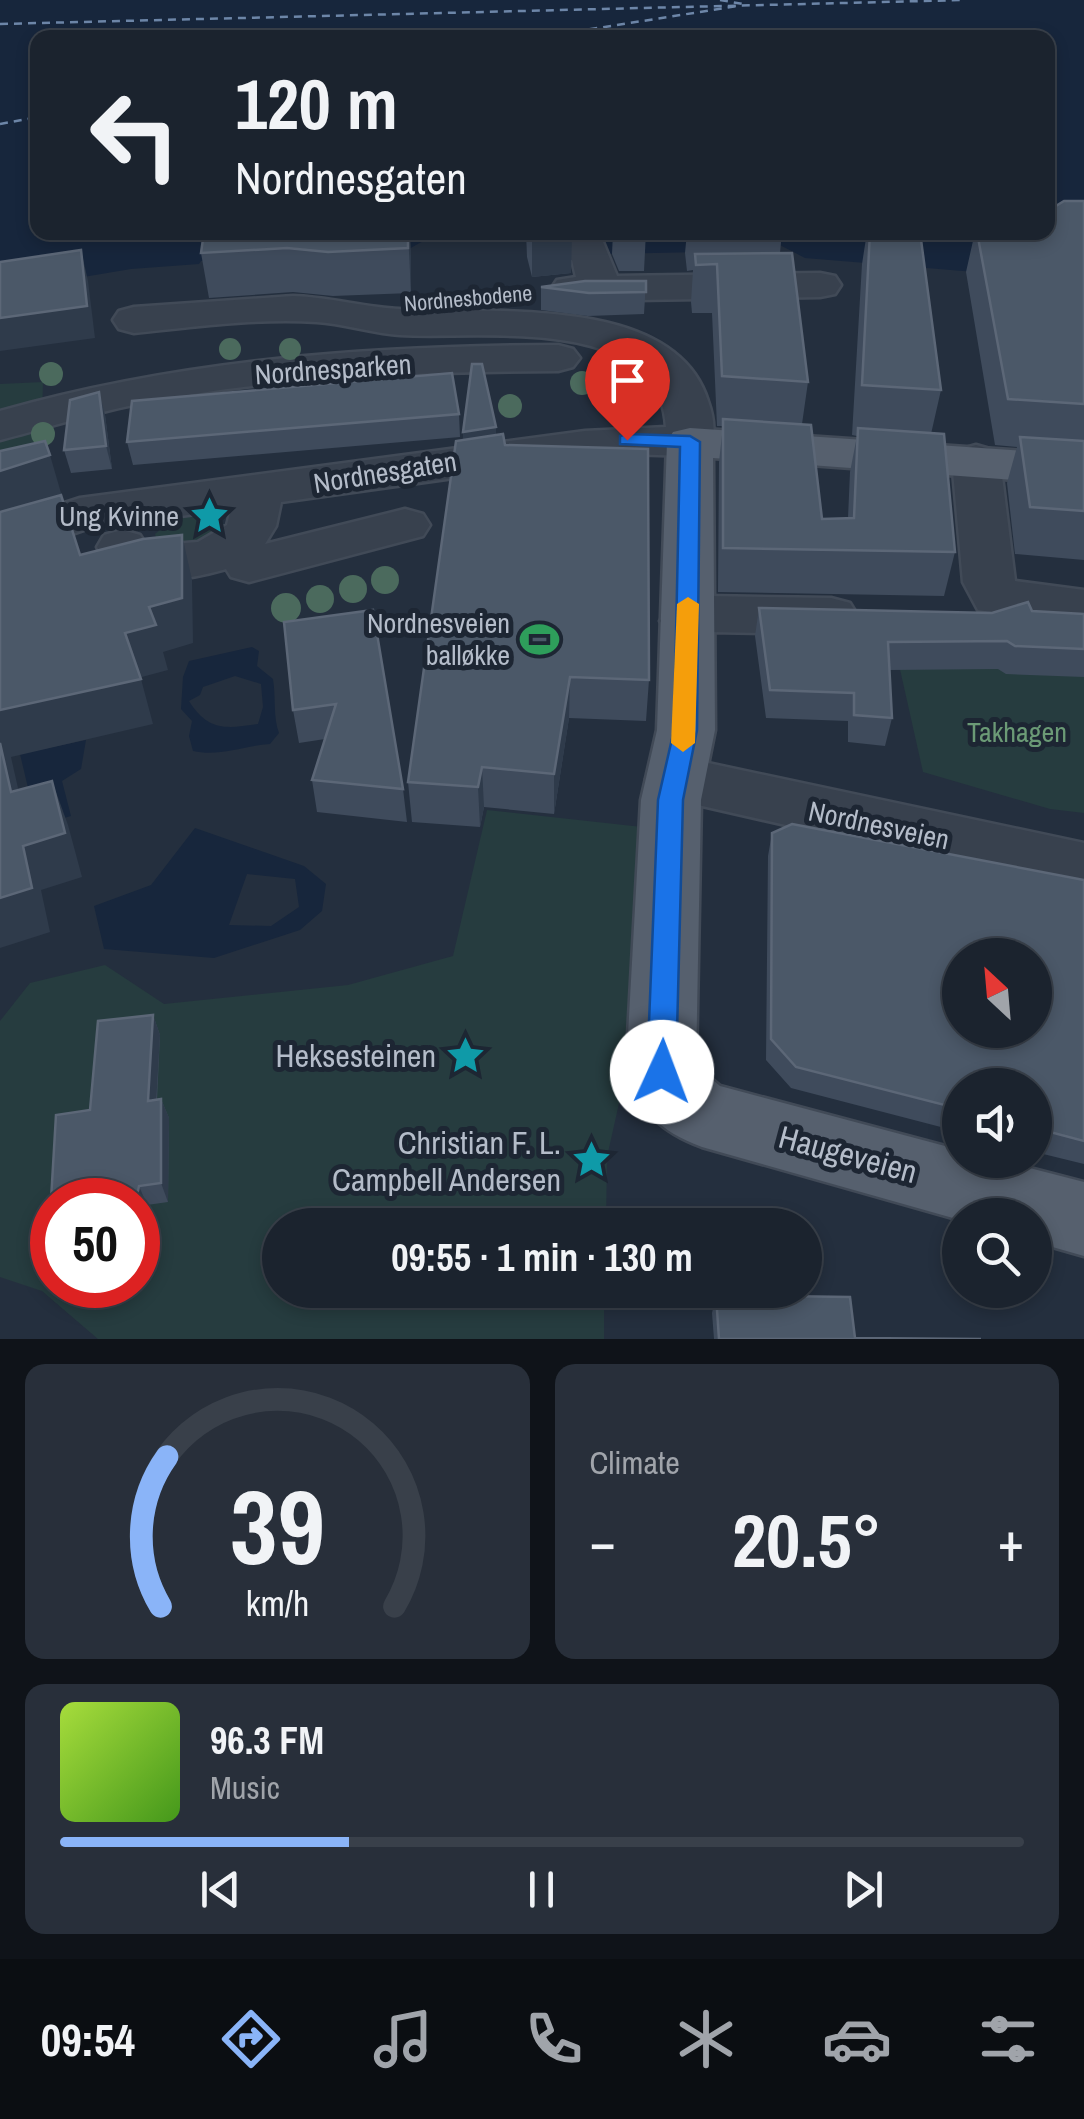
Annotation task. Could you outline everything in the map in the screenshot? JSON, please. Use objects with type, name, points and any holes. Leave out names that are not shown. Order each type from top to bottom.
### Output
[{"type":"main road","name":"Nordnesgaten","points":[[690,442],[1084,470]]},
{"type":"main road","points":[[675,779],[686,730],[690,442]]},
{"type":"main road","name":"Haugeveien","points":[[675,779],[668,850],[662,1072],[674,1094],[702,1114],[1084,1219]]},
{"type":"street","points":[[552,246],[589,250],[600,288]]},
{"type":"street","name":"Nordnesbodene","points":[[358,317],[372,309],[393,305],[600,288],[820,285]]},
{"type":"street","name":"Nordnesbodene","points":[[134,320],[298,309],[400,322],[510,323],[580,332],[622,343],[658,360],[669,372]]},
{"type":"street","name":"Nordnesparken","points":[[0,426],[143,390],[296,369],[611,358],[669,372]]},
{"type":"street","points":[[669,372],[690,405],[690,442]]},
{"type":"street","name":"Nordnesgaten","points":[[0,542],[80,514],[258,490],[587,466],[627,440],[690,442]]},
{"type":"street","points":[[976,460],[990,582],[997,597],[1084,608]]},
{"type":"street","points":[[156,504],[138,515],[126,532],[122,548],[130,562],[185,563],[244,539],[254,519],[258,490]]},
{"type":"street","points":[[237,542],[249,566],[405,525]]},
{"type":"street","points":[[687,621],[707,614],[888,617]]},
{"type":"street","name":"Nordnesveien","points":[[675,779],[1084,868]]},
{"type":"green space","points":[[43,382],[40,481],[0,493],[0,384]]},
{"type":"green space","points":[[198,512],[219,516],[224,525],[212,540],[195,545],[157,542],[155,534],[175,518]]},
{"type":"green space","name":"Takhagen","points":[[897,656],[1084,673],[1084,813],[1050,809],[923,772]]},
{"type":"green space","points":[[487,810],[642,827],[626,1072],[607,1157],[606,1208],[262,1208],[262,1308],[604,1308],[604,1339],[98,1339],[62,1308],[160,1308],[160,1178],[30,1178],[30,1287],[0,1277],[0,1021],[30,983],[105,965],[164,1004],[348,985],[453,956]]},
{"type":"water","points":[[0,0],[1084,0],[1084,250],[975,272],[805,258],[775,240],[1055,240],[1055,30],[30,30],[30,240],[425,240],[405,251],[201,261],[0,291]]},
{"type":"water","points":[[572,240],[699,240],[702,252],[605,254]]},
{"type":"water","points":[[252,647],[259,651],[257,666],[273,679],[274,686],[279,733],[270,744],[222,752],[193,751],[189,736],[192,721],[181,709],[183,677],[189,661]],"holes":[[[235,676],[261,684],[263,707],[258,724],[218,726],[203,718],[189,701],[200,695],[203,687]]]},
{"type":"water","points":[[86,740],[81,769],[62,781],[71,816],[37,826],[20,754]]},
{"type":"water","points":[[195,828],[304,866],[326,884],[322,911],[300,930],[214,958],[104,949],[94,906],[151,885]],"holes":[[[247,874],[295,879],[299,907],[271,926],[229,925]]]},
{"type":"building","points":[[1064,201],[1084,201],[1084,404],[1008,399],[978,240],[1055,240],[1055,207]]},
{"type":"building","points":[[203,240],[408,240],[408,248],[201,253]]},
{"type":"building","points":[[870,240],[921,240],[941,390],[862,385]]},
{"type":"building","points":[[81,250],[87,306],[0,318],[0,262]]},
{"type":"building","points":[[792,253],[808,382],[722,376],[717,264],[696,265],[695,254]]},
{"type":"building","points":[[585,281],[646,281],[646,292],[589,293],[541,287]]},
{"type":"building","points":[[472,364],[482,364],[496,427],[463,432]]},
{"type":"building","points":[[452,373],[459,414],[127,442],[132,401]]},
{"type":"building","points":[[99,392],[106,446],[64,450],[70,400]]},
{"type":"building","points":[[723,419],[811,425],[822,519],[854,518],[858,428],[944,434],[955,552],[723,548]]},
{"type":"building","name":"Nordnesveien balløkke","points":[[503,434],[505,445],[648,449],[649,680],[570,677],[554,774],[482,767],[478,787],[408,782],[456,441]]},
{"type":"building","points":[[1020,437],[1084,441],[1084,511],[1030,507]]},
{"type":"building","points":[[45,441],[50,455],[0,471],[0,451]]},
{"type":"building","points":[[61,495],[80,555],[143,539],[182,535],[182,598],[149,607],[156,625],[125,633],[141,679],[0,710],[0,512]]},
{"type":"building","points":[[1028,602],[1032,611],[1084,614],[1084,649],[1015,646],[1007,641],[888,642],[892,718],[854,715],[854,693],[770,690],[759,608],[992,613]]},
{"type":"building","points":[[373,610],[403,789],[312,780],[336,704],[293,710],[284,622]]},
{"type":"building","points":[[0,743],[11,792],[52,781],[65,833],[23,846],[32,888],[0,898]]},
{"type":"building","points":[[792,824],[1084,880],[1084,1141],[1052,1133],[1052,1068],[942,1068],[942,1104],[796,1067],[771,1039],[772,833]]},
{"type":"building","points":[[153,1015],[148,1101],[161,1099],[161,1183],[160,1178],[52,1178],[56,1115],[90,1110],[98,1021]]},
{"type":"building","points":[[822,1297],[850,1297],[855,1338],[981,1339],[719,1339],[717,1308],[822,1308]]},
{"type":"ferry route","points":[[720,0],[743,4]]},
{"type":"ferry route","points":[[0,24],[964,0]]},
{"type":"ferry route","points":[[585,30],[738,6]]},
{"type":"ferry route","points":[[0,124],[30,118]]},
{"type":"slow traffic","points":[[683,743],[688,604]]},
{"type":"place","name":"Ung Kvinne","points":[[209,516]]},
{"type":"place","name":"Nordnesveien balløkke","points":[[540,639]]},
{"type":"place","name":"Heksesteinen","points":[[466,1055]]},
{"type":"place","name":"Christian F. L. Campbell Andersen","points":[[591,1160]]},
{"type":"route","points":[[627,440],[690,442],[686,730],[671,800],[662,1072]]}]
